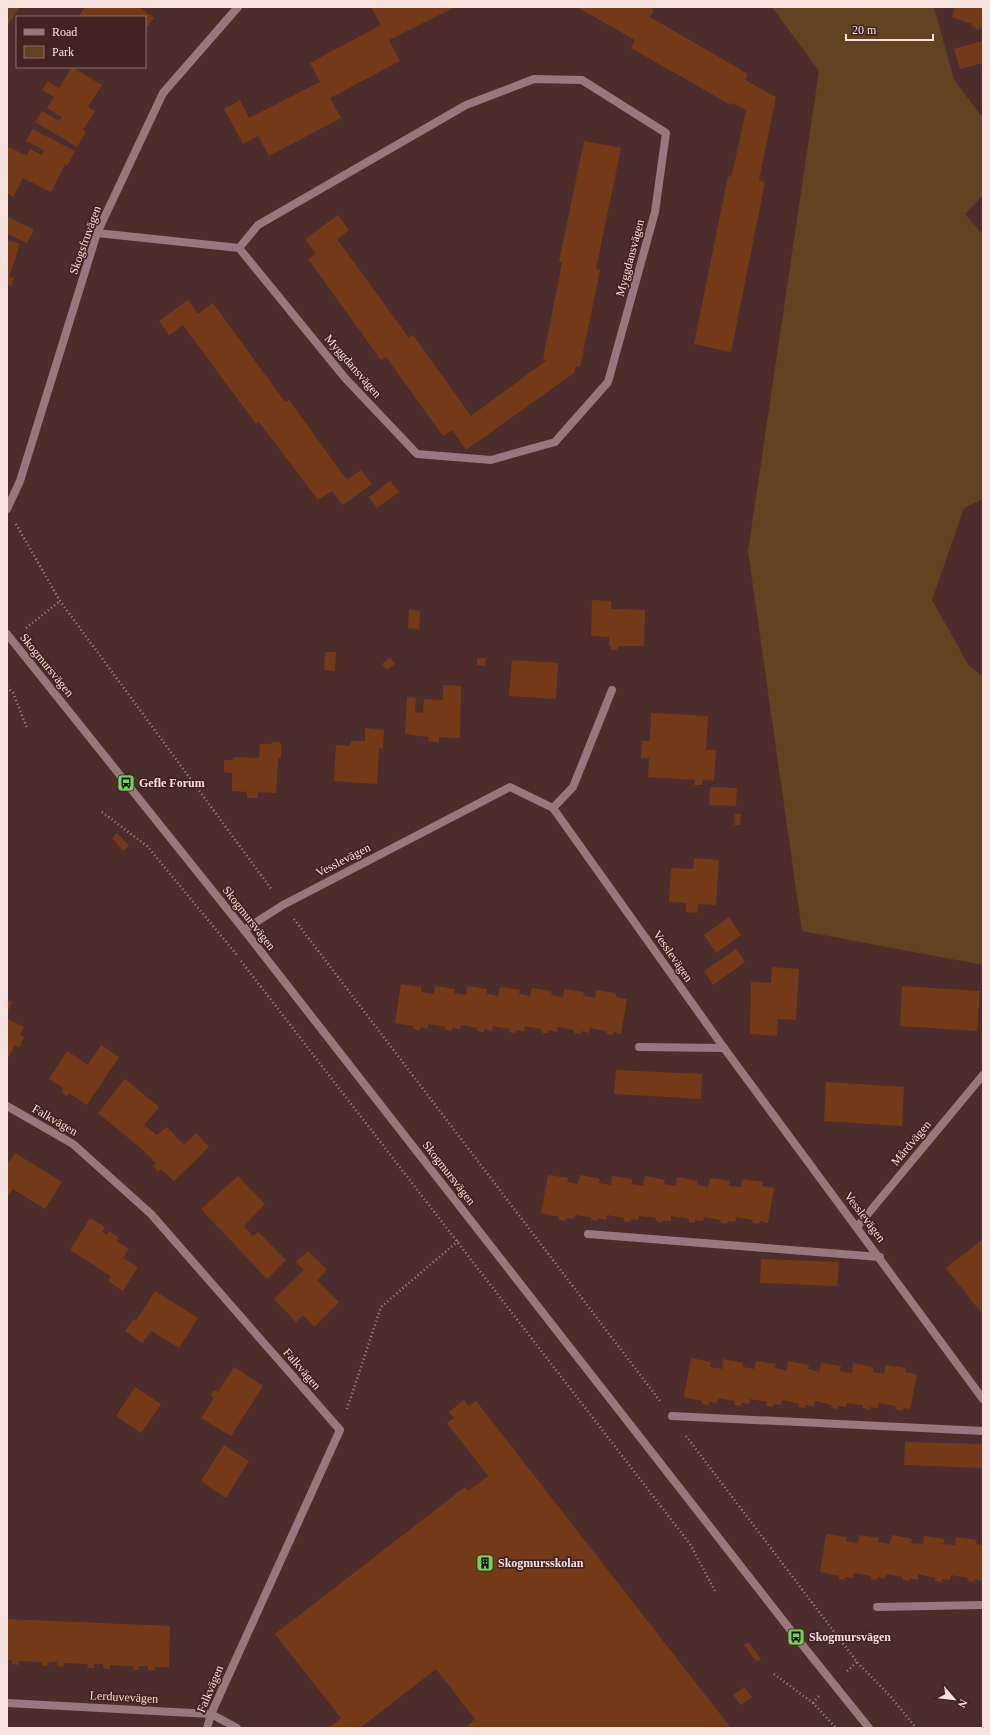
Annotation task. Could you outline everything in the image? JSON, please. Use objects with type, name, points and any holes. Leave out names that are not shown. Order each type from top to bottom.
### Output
[{"type":"street","name":"Skogsfruvägen","points":[[7,509],[20,481],[97,233],[163,93],[238,7]]},
{"type":"street","name":"Myggdansvägen","points":[[534,79],[582,80],[666,133],[655,212],[608,382],[555,442],[491,460],[417,454],[345,378],[239,248],[258,225],[453,112],[466,105],[534,79]]},
{"type":"street","points":[[97,233],[239,248]]},
{"type":"street","name":"Skogmursvägen","points":[[9,637],[244,930],[791,1631],[869,1728]]},
{"type":"street","points":[[553,808],[573,787],[612,690]]},
{"type":"street","name":"Vesslevägen","points":[[244,930],[283,905],[510,787],[553,808],[724,1048],[983,1399]]},
{"type":"street","points":[[639,1048],[724,1048]]},
{"type":"street","name":"Mårdvägen","points":[[857,1227],[983,1075]]},
{"type":"street","name":"Falkvägen","points":[[7,1106],[73,1144],[151,1214],[340,1430],[206,1728]]},
{"type":"street","points":[[588,1234],[880,1258]]},
{"type":"street","points":[[672,1416],[983,1431]]},
{"type":"street","points":[[877,1607],[983,1605]]},
{"type":"street","name":"Lerduvevägen","points":[[7,1703],[211,1714],[237,1728]]},
{"type":"path","points":[[7,509],[60,601],[283,905],[858,1662],[891,1697],[916,1728]]},
{"type":"path","points":[[9,637],[60,601]]},
{"type":"path","points":[[7,687],[12,693],[27,728]]},
{"type":"path","points":[[102,812],[147,846],[236,955],[458,1241],[690,1544],[716,1593]]},
{"type":"path","points":[[340,1430],[382,1307],[458,1241]]},
{"type":"path","points":[[774,1674],[813,1703],[836,1728]]},
{"type":"green space","points":[[7,7],[20,7],[7,26]]},
{"type":"green space","points":[[772,7],[934,7],[954,80],[983,118],[983,195],[965,214],[983,235],[983,499],[964,508],[932,600],[969,666],[983,677],[983,965],[802,931],[748,551],[819,71]]},
{"type":"building","points":[[85,7],[139,7],[154,18],[146,29],[146,16],[79,15]]},
{"type":"building","points":[[371,7],[455,7],[389,40],[400,61],[330,98],[341,118],[269,156],[258,136],[243,144],[224,109],[240,100],[249,118],[320,82],[310,63],[381,25]]},
{"type":"building","points":[[577,7],[649,7],[654,10],[650,17],[748,74],[745,80],[776,97],[759,180],[765,182],[731,352],[694,344],[727,181],[729,176],[732,175],[746,110],[732,103],[731,105],[631,48],[635,40]]},
{"type":"building","points":[[955,7],[983,7],[983,28],[981,27],[980,30],[971,26],[972,24],[952,17]]},
{"type":"building","points":[[983,41],[983,63],[960,69],[954,49]]},
{"type":"building","points":[[71,68],[102,85],[88,107],[95,111],[83,130],[86,132],[77,147],[35,122],[42,111],[59,121],[62,117],[47,108],[54,97],[42,90],[48,81],[59,88]]},
{"type":"building","points":[[32,129],[75,151],[67,166],[65,164],[51,192],[23,178],[13,197],[7,193],[7,149],[9,147],[27,156],[30,149],[42,155],[44,150],[26,141]]},
{"type":"building","points":[[584,141],[621,148],[596,269],[600,270],[580,367],[576,366],[574,373],[466,450],[452,430],[443,436],[386,357],[381,360],[308,259],[316,254],[305,239],[338,215],[349,230],[337,239],[409,338],[413,335],[471,416],[547,360],[543,359],[562,263],[559,262]]},
{"type":"building","points":[[7,217],[34,229],[27,243],[7,234]]},
{"type":"building","points":[[7,240],[20,244],[9,277],[14,278],[11,286],[7,284]]},
{"type":"building","points":[[188,300],[198,314],[213,303],[285,402],[289,400],[347,480],[361,470],[372,484],[343,505],[332,491],[318,500],[259,422],[256,424],[183,325],[169,335],[159,321]]},
{"type":"building","points":[[390,481],[399,492],[377,508],[369,497]]},
{"type":"building","points":[[592,600],[611,601],[611,609],[645,610],[644,646],[618,646],[617,650],[611,650],[611,646],[609,646],[609,637],[591,636]]},
{"type":"building","points":[[409,610],[420,611],[419,629],[408,628]]},
{"type":"building","points":[[325,652],[336,652],[335,671],[324,670]]},
{"type":"building","points":[[390,658],[395,664],[387,670],[382,664]]},
{"type":"building","points":[[477,658],[486,658],[485,666],[477,665]]},
{"type":"building","points":[[512,660],[558,663],[556,699],[509,696]]},
{"type":"building","points":[[443,685],[461,686],[460,738],[439,737],[439,742],[428,741],[429,737],[405,734],[407,697],[416,698],[415,712],[423,713],[424,699],[443,700]]},
{"type":"building","points":[[651,713],[708,716],[706,750],[716,750],[714,781],[703,780],[702,785],[694,785],[695,780],[648,777],[649,758],[641,758],[642,741],[650,741]]},
{"type":"building","points":[[365,728],[384,730],[383,749],[379,748],[377,784],[334,781],[336,745],[350,746],[351,741],[365,741]]},
{"type":"building","points":[[273,742],[279,742],[281,745],[281,757],[278,759],[276,793],[258,792],[258,798],[247,798],[247,792],[232,791],[232,773],[224,772],[224,760],[233,760],[234,757],[259,758],[260,744],[270,744]]},
{"type":"building","points":[[710,787],[737,788],[736,806],[709,805]]},
{"type":"building","points":[[735,814],[741,814],[740,825],[734,825]]},
{"type":"building","points":[[117,833],[129,846],[123,851],[112,838]]},
{"type":"building","points":[[694,858],[719,860],[716,905],[698,904],[697,913],[686,912],[686,903],[669,902],[671,868],[693,869]]},
{"type":"building","points":[[729,917],[741,935],[716,953],[704,935]]},
{"type":"building","points":[[736,949],[745,962],[713,985],[704,971]]},
{"type":"building","points":[[772,967],[799,969],[796,1020],[778,1019],[777,1036],[750,1034],[751,982],[771,983]]},
{"type":"building","points":[[401,984],[421,987],[421,992],[434,994],[435,986],[455,989],[454,993],[466,995],[467,986],[487,989],[487,994],[498,996],[500,987],[520,990],[519,994],[530,996],[532,988],[552,991],[551,995],[563,997],[564,989],[584,992],[583,996],[595,998],[596,990],[616,993],[616,997],[627,999],[621,1034],[614,1032],[613,1035],[606,1034],[607,1031],[590,1028],[589,1033],[581,1031],[581,1034],[574,1033],[574,1030],[558,1027],[557,1032],[549,1030],[548,1033],[542,1033],[542,1029],[525,1026],[524,1031],[517,1030],[516,1033],[509,1032],[510,1029],[493,1026],[492,1031],[484,1029],[484,1032],[477,1031],[478,1028],[461,1025],[460,1029],[452,1028],[452,1031],[445,1030],[445,1027],[428,1024],[428,1029],[420,1027],[420,1030],[413,1029],[413,1026],[395,1023]]},
{"type":"building","points":[[902,986],[980,991],[977,1031],[900,1026]]},
{"type":"building","points":[[7,1000],[12,1002],[7,1013]]},
{"type":"building","points":[[7,1019],[24,1027],[20,1035],[24,1037],[19,1047],[15,1045],[9,1057],[7,1056]]},
{"type":"building","points":[[101,1045],[119,1057],[87,1105],[69,1093],[67,1096],[61,1092],[63,1088],[49,1079],[67,1051],[88,1065]]},
{"type":"building","points":[[616,1070],[702,1074],[701,1099],[614,1094]]},
{"type":"building","points":[[125,1079],[159,1107],[144,1125],[157,1135],[167,1127],[184,1145],[196,1133],[209,1147],[174,1181],[161,1169],[158,1172],[153,1166],[156,1163],[143,1150],[98,1113]]},
{"type":"building","points":[[826,1082],[904,1087],[902,1126],[824,1121]]},
{"type":"building","points":[[15,1153],[62,1182],[45,1209],[13,1189],[7,1197],[7,1165]]},
{"type":"building","points":[[548,1175],[568,1178],[567,1182],[578,1184],[580,1175],[600,1179],[599,1183],[611,1185],[612,1176],[632,1179],[632,1184],[643,1186],[645,1176],[665,1180],[664,1184],[676,1186],[677,1177],[698,1181],[697,1185],[708,1187],[710,1178],[730,1181],[729,1186],[741,1187],[742,1179],[763,1182],[762,1186],[774,1188],[768,1223],[760,1221],[759,1224],[752,1223],[753,1220],[736,1217],[735,1222],[728,1221],[727,1224],[720,1223],[721,1220],[704,1217],[703,1221],[695,1220],[695,1223],[688,1222],[689,1219],[671,1216],[671,1221],[663,1220],[662,1223],[656,1221],[656,1218],[639,1216],[638,1220],[631,1219],[630,1222],[624,1221],[624,1218],[607,1215],[606,1220],[598,1218],[598,1221],[591,1220],[591,1217],[575,1215],[574,1219],[566,1218],[566,1221],[559,1220],[559,1217],[541,1213]]},
{"type":"building","points":[[238,1176],[265,1204],[244,1226],[253,1236],[258,1232],[286,1260],[267,1279],[201,1209]]},
{"type":"building","points":[[90,1218],[105,1227],[102,1232],[107,1235],[109,1231],[119,1238],[117,1241],[129,1249],[123,1258],[138,1267],[123,1291],[108,1281],[111,1276],[70,1250]]},
{"type":"building","points":[[983,1239],[983,1315],[946,1268]]},
{"type":"building","points":[[308,1251],[327,1270],[317,1280],[339,1302],[314,1327],[303,1315],[296,1322],[274,1299],[304,1270],[296,1262]]},
{"type":"building","points":[[761,1259],[839,1262],[837,1286],[760,1283]]},
{"type":"building","points":[[155,1291],[198,1318],[179,1348],[151,1331],[142,1343],[125,1331],[134,1319],[136,1321]]},
{"type":"building","points":[[691,1358],[711,1362],[710,1367],[722,1369],[723,1359],[743,1363],[743,1367],[754,1369],[756,1361],[776,1364],[775,1368],[787,1371],[788,1361],[809,1365],[808,1369],[819,1372],[821,1363],[841,1366],[840,1371],[852,1373],[853,1363],[873,1367],[873,1372],[884,1374],[886,1365],[906,1368],[905,1372],[917,1375],[910,1409],[903,1408],[902,1411],[895,1409],[896,1406],[879,1403],[878,1408],[870,1407],[870,1410],[863,1408],[863,1405],[847,1403],[846,1407],[838,1406],[838,1409],[831,1408],[832,1405],[815,1401],[814,1406],[806,1405],[805,1408],[799,1407],[799,1404],[782,1400],[781,1405],[774,1404],[773,1407],[766,1406],[767,1402],[750,1399],[749,1404],[741,1403],[741,1406],[734,1405],[735,1401],[718,1398],[717,1403],[709,1402],[709,1405],[702,1404],[702,1401],[684,1397]]},
{"type":"building","points":[[234,1367],[263,1386],[231,1436],[201,1418],[214,1398],[211,1395],[214,1390],[218,1392]]},
{"type":"building","points":[[135,1387],[161,1404],[141,1433],[116,1416]]},
{"type":"building","name":"Skogmursskolan","points":[[464,1400],[469,1406],[476,1401],[731,1728],[470,1728],[468,1725],[475,1719],[436,1669],[360,1728],[328,1728],[341,1718],[275,1634],[465,1487],[468,1491],[488,1476],[447,1423],[454,1418],[449,1412]]},
{"type":"building","points":[[905,1442],[983,1444],[982,1468],[904,1465]]},
{"type":"building","points":[[224,1445],[249,1461],[226,1498],[201,1481]]},
{"type":"building","points":[[826,1534],[847,1537],[846,1541],[858,1543],[859,1535],[879,1538],[878,1542],[890,1544],[892,1535],[912,1539],[911,1543],[923,1544],[924,1536],[945,1539],[943,1544],[955,1545],[956,1537],[977,1540],[976,1544],[983,1545],[982,1581],[974,1579],[974,1582],[967,1581],[968,1578],[951,1575],[950,1580],[942,1579],[942,1582],[935,1581],[935,1578],[918,1574],[918,1580],[910,1578],[909,1581],[903,1580],[903,1577],[886,1574],[885,1579],[878,1577],[877,1580],[870,1579],[871,1576],[854,1573],[853,1578],[845,1577],[845,1580],[838,1579],[839,1576],[820,1572]]},
{"type":"building","points":[[7,1619],[170,1626],[169,1667],[155,1667],[155,1671],[148,1670],[148,1666],[139,1666],[139,1670],[133,1670],[133,1666],[110,1665],[110,1669],[103,1668],[103,1664],[94,1664],[94,1668],[87,1668],[88,1664],[64,1663],[64,1667],[57,1666],[57,1662],[49,1662],[48,1666],[42,1666],[42,1662],[19,1661],[18,1665],[12,1664],[12,1660],[7,1660]]},
{"type":"building","points":[[748,1642],[761,1659],[757,1662],[744,1645]]},
{"type":"building","points":[[744,1687],[752,1697],[741,1705],[733,1695]]},
{"type":"place","name":"Gefle Forum","points":[[126,783]]},
{"type":"place","name":"Skogmursskolan","points":[[485,1563]]},
{"type":"place","name":"Skogmursvägen","points":[[796,1637]]}]
